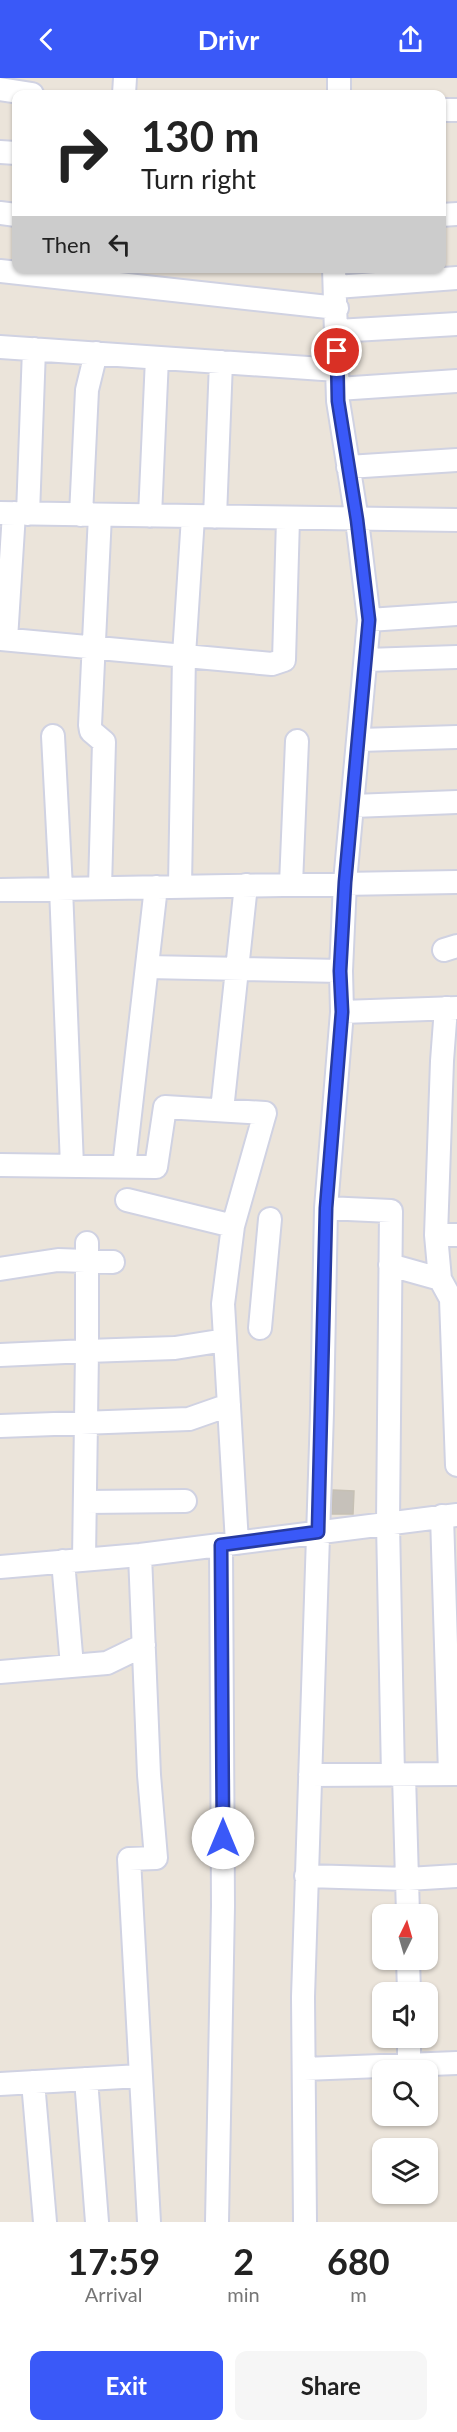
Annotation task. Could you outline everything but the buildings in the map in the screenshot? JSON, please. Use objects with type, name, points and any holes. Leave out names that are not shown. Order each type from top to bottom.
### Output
[{"type":"street","points":[[40,273],[336,288],[457,278]]},
{"type":"street","points":[[305,2222],[303,1997],[326,1208],[342,1012],[340,971],[345,882],[360,740],[369,620],[338,380],[336,288]]},
{"type":"street","points":[[337,331],[457,324]]},
{"type":"street","points":[[0,347],[220,362],[338,380],[457,381]]},
{"type":"street","points":[[34,349],[14,513],[3,639],[272,664],[284,660],[288,519]]},
{"type":"street","points":[[96,353],[87,390],[94,647],[90,728],[104,742],[100,888]]},
{"type":"street","points":[[150,516],[157,358]]},
{"type":"street","points":[[215,517],[220,362]]},
{"type":"street","points":[[348,467],[457,460]]},
{"type":"street","points":[[14,513],[457,520]]},
{"type":"street","points":[[180,886],[184,655],[193,517]]},
{"type":"street","points":[[369,620],[457,614]]},
{"type":"street","points":[[366,660],[457,657]]},
{"type":"street","points":[[52,736],[61,888],[72,1166]]},
{"type":"street","points":[[360,740],[457,737]]},
{"type":"street","points":[[291,884],[297,741]]},
{"type":"street","points":[[353,806],[457,802]]},
{"type":"street","points":[[0,890],[345,882],[457,882]]},
{"type":"street","points":[[222,1110],[246,885]]},
{"type":"street","points":[[124,1167],[156,887]]},
{"type":"street","points":[[147,967],[340,971]]},
{"type":"street","points":[[342,1012],[452,1008],[446,1235],[440,1279],[451,1299],[457,1466]]},
{"type":"street","points":[[0,1165],[156,1167],[165,1107],[266,1113],[233,1226],[222,1304],[229,1405],[229,1544],[217,2222]]},
{"type":"street","points":[[127,1200],[233,1226]]},
{"type":"street","points":[[326,1208],[391,1210],[388,1523],[399,1775],[408,1904]]},
{"type":"street","points":[[260,1328],[270,1220]]},
{"type":"street","points":[[72,1666],[73,1560],[84,1502],[87,1252]]},
{"type":"street","points":[[0,1269],[58,1260],[87,1252],[113,1262]]},
{"type":"street","points":[[228,1263],[266,1270]]},
{"type":"street","points":[[390,1265],[440,1279]]},
{"type":"street","points":[[0,1355],[175,1348],[225,1340]]},
{"type":"street","points":[[0,1426],[189,1419],[229,1405]]},
{"type":"street","points":[[84,1502],[185,1501]]},
{"type":"street","points":[[0,1567],[140,1555],[450,1516],[453,1774],[310,1776]]},
{"type":"street","points":[[140,1555],[149,1775],[156,1857],[129,1860],[149,2222]]},
{"type":"street","points":[[0,1672],[107,1663],[144,1645]]},
{"type":"street","points":[[306,1876],[408,1879],[457,1876]]},
{"type":"street","points":[[438,2064],[457,2063]]},
{"type":"street","points":[[304,2069],[372,2066]]},
{"type":"street","points":[[0,2084],[140,2076]]},
{"type":"street","points":[[86,2079],[97,2222]]},
{"type":"street","points":[[33,2082],[45,2222]]},
{"type":"route","points":[[223,1838],[221,1545],[318,1532],[326,1208],[342,1012],[340,971],[345,882],[369,620],[357,520],[338,401],[337,351]]}]
